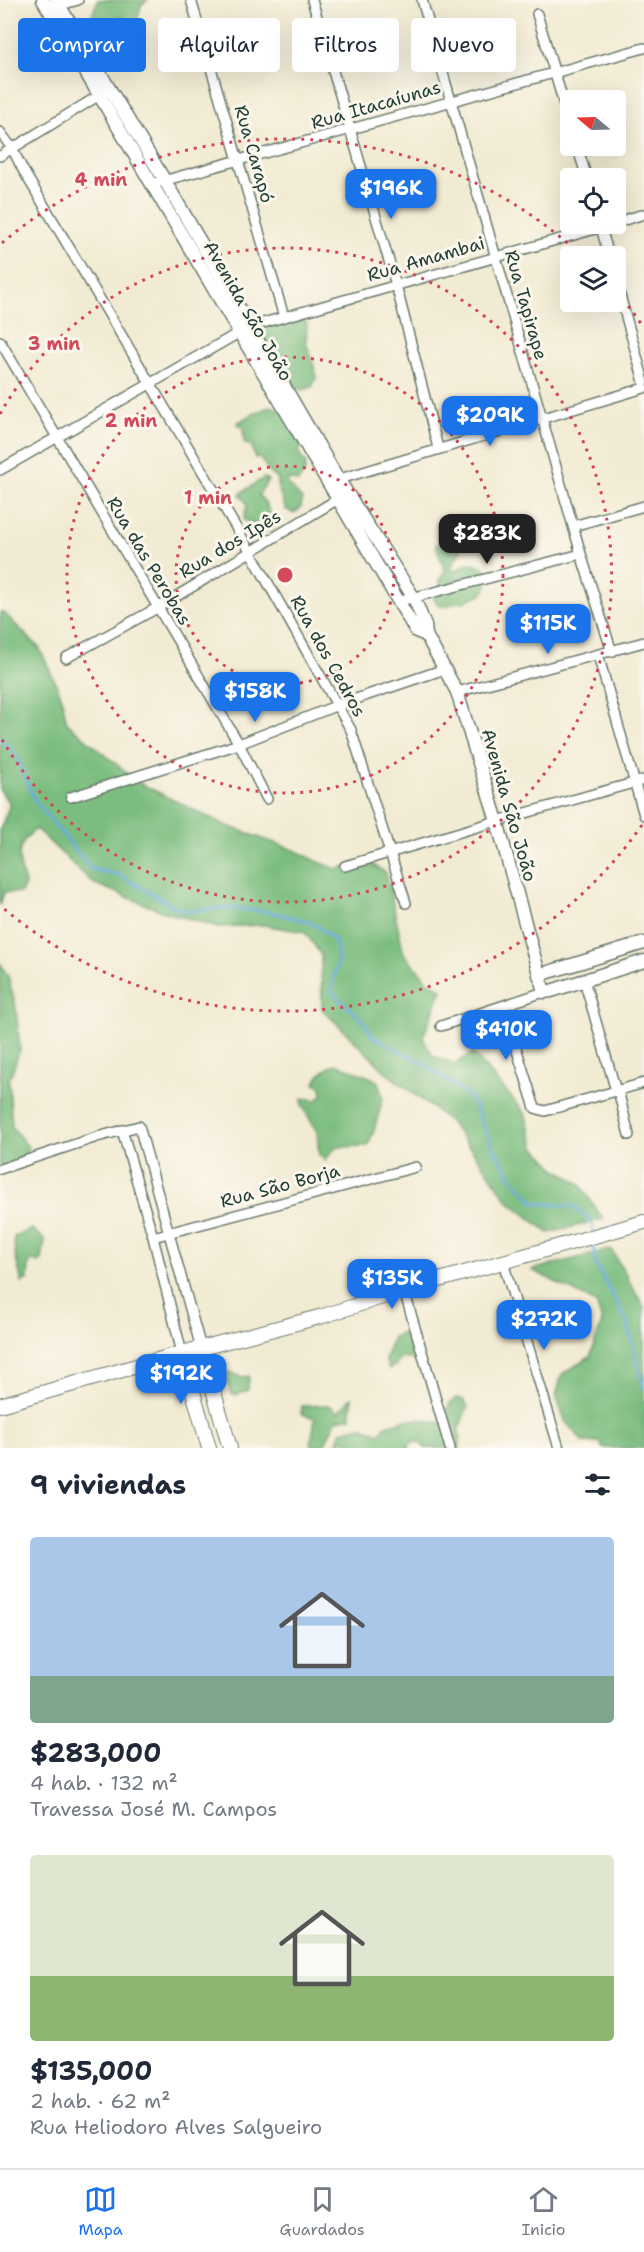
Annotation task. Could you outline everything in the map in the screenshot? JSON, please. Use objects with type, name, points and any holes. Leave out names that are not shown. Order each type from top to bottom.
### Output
[{"type":"main road","points":[[0,1405],[323,1316],[404,1290],[644,1222]]},
{"type":"main road","points":[[201,1348],[230,1448]]},
{"type":"main road","points":[[182,1353],[210,1448]]},
{"type":"street","points":[[52,3],[78,0]]},
{"type":"street","name":"Rua Carapó","points":[[191,0],[284,317]]},
{"type":"street","points":[[312,0],[396,285],[438,448]]},
{"type":"street","name":"Rua Tapirape","points":[[422,0],[494,256],[612,652]]},
{"type":"street","name":"Avenida São João","points":[[52,3],[105,92],[165,181],[201,256],[342,496],[416,631],[426,635]]},
{"type":"street","points":[[537,14],[560,90]]},
{"type":"street","name":"Rua Itacaíunas","points":[[152,184],[644,48]]},
{"type":"street","points":[[0,156],[105,92]]},
{"type":"street","name":"Avenida São João","points":[[105,92],[152,184],[201,256]]},
{"type":"street","name":"Rua dos Cedros","points":[[0,132],[12,148],[250,551],[338,705],[351,730],[406,903]]},
{"type":"street","name":"Rua Amambai","points":[[626,219],[644,214]]},
{"type":"street","name":"Rua Amambai","points":[[0,470],[243,330],[570,234]]},
{"type":"street","points":[[625,312],[644,382]]},
{"type":"street","name":"Rua das Perobas","points":[[0,341],[239,744],[267,799]]},
{"type":"street","points":[[333,481],[644,387]]},
{"type":"street","name":"Avenida São João","points":[[342,496],[414,598],[425,625],[426,635],[457,692],[544,992]]},
{"type":"street","name":"Rua dos Ipês","points":[[66,658],[157,608],[342,496]]},
{"type":"street","points":[[573,526],[644,506]]},
{"type":"street","points":[[400,601],[581,554]]},
{"type":"street","points":[[457,692],[644,642]]},
{"type":"street","points":[[598,655],[640,781],[644,814]]},
{"type":"street","points":[[71,797],[239,744],[338,705],[445,669]]},
{"type":"street","points":[[345,866],[640,781]]},
{"type":"street","points":[[539,975],[644,943]]},
{"type":"street","points":[[441,1026],[644,962]]},
{"type":"street","points":[[584,980],[629,1135]]},
{"type":"street","points":[[503,1006],[535,1108],[545,1111],[644,1083]]},
{"type":"street","points":[[0,1169],[139,1126],[201,1348]]},
{"type":"street","points":[[122,1130],[153,1237],[182,1353]]},
{"type":"street","name":"Rua São Borja","points":[[153,1237],[416,1167]]},
{"type":"street","points":[[503,1262],[559,1448]]},
{"type":"street","points":[[404,1290],[450,1448]]},
{"type":"green space","points":[[98,0],[148,0],[141,5],[138,18],[91,18]]},
{"type":"green space","points":[[301,320],[307,323],[306,342],[317,376],[312,387],[303,390],[290,386],[261,340],[262,327]]},
{"type":"green space","points":[[271,406],[286,413],[301,446],[299,454],[306,464],[305,472],[298,482],[289,479],[287,483],[302,499],[301,507],[295,513],[286,510],[277,486],[279,480],[271,474],[259,457],[255,458],[251,444],[247,445],[244,442],[243,428],[237,423]]},
{"type":"green space","points":[[264,478],[268,480],[259,496],[265,502],[275,524],[272,529],[266,531],[244,520],[247,505],[240,496],[242,492]]},
{"type":"green space","points":[[452,533],[463,538],[464,544],[451,568],[454,571],[469,563],[483,567],[487,581],[482,594],[465,602],[456,602],[445,607],[437,604],[433,597],[440,587],[440,578],[445,571],[436,546],[443,537]]},
{"type":"green space","points":[[0,612],[4,613],[40,649],[61,695],[67,723],[139,783],[225,825],[294,850],[337,869],[359,862],[372,864],[386,873],[404,954],[429,982],[442,989],[423,1037],[433,1056],[455,1064],[473,1053],[525,1113],[535,1147],[555,1168],[579,1183],[603,1219],[549,1233],[508,1201],[449,1121],[389,1075],[322,1009],[321,955],[305,932],[263,925],[219,927],[164,912],[93,883],[36,829],[24,841],[19,854],[25,884],[21,893],[4,892],[0,906],[0,830],[10,804],[0,790]]},
{"type":"green space","points":[[0,963],[8,976],[16,1008],[20,1050],[9,1080],[12,1127],[28,1147],[24,1160],[0,1171]]},
{"type":"green space","points":[[337,1064],[378,1082],[383,1098],[368,1146],[336,1147],[325,1160],[319,1155],[317,1132],[302,1105],[302,1098],[317,1100],[322,1095],[321,1087],[315,1083],[317,1079],[324,1071]]},
{"type":"green space","points":[[32,1229],[45,1240],[42,1260],[39,1263],[31,1261],[28,1280],[22,1283],[15,1254],[14,1237]]},
{"type":"green space","points":[[611,1249],[644,1307],[644,1448],[602,1448],[601,1442],[583,1442],[565,1421],[556,1396],[562,1374],[590,1357],[602,1322],[596,1303],[532,1270]]},
{"type":"green space","points":[[407,1326],[410,1329],[411,1340],[419,1348],[417,1360],[401,1358],[389,1369],[385,1359],[393,1337]]},
{"type":"green space","points":[[229,1372],[242,1377],[249,1376],[248,1390],[237,1395],[232,1394],[226,1381]]},
{"type":"green space","points":[[352,1397],[351,1417],[336,1420],[323,1448],[312,1446],[315,1418],[301,1414],[302,1406],[329,1405],[338,1412]]},
{"type":"green space","points":[[456,1398],[463,1400],[468,1406],[459,1428],[460,1448],[425,1448],[415,1441],[408,1445],[410,1448],[352,1448],[352,1444],[346,1440],[338,1442],[342,1431],[361,1426],[379,1433],[387,1425],[405,1420],[421,1419],[441,1423],[450,1403]]},
{"type":"waterway","points":[[0,739],[15,753],[35,801],[91,869],[119,875],[175,907],[187,911],[224,908],[264,911],[304,920],[317,926],[335,940],[338,961],[331,991],[365,1023],[372,1036],[426,1065],[471,1098],[491,1143],[512,1178],[535,1203],[573,1206],[592,1222],[593,1233]]},
{"type":"waterway","points":[[593,1240],[596,1265],[627,1322],[644,1388]]}]
